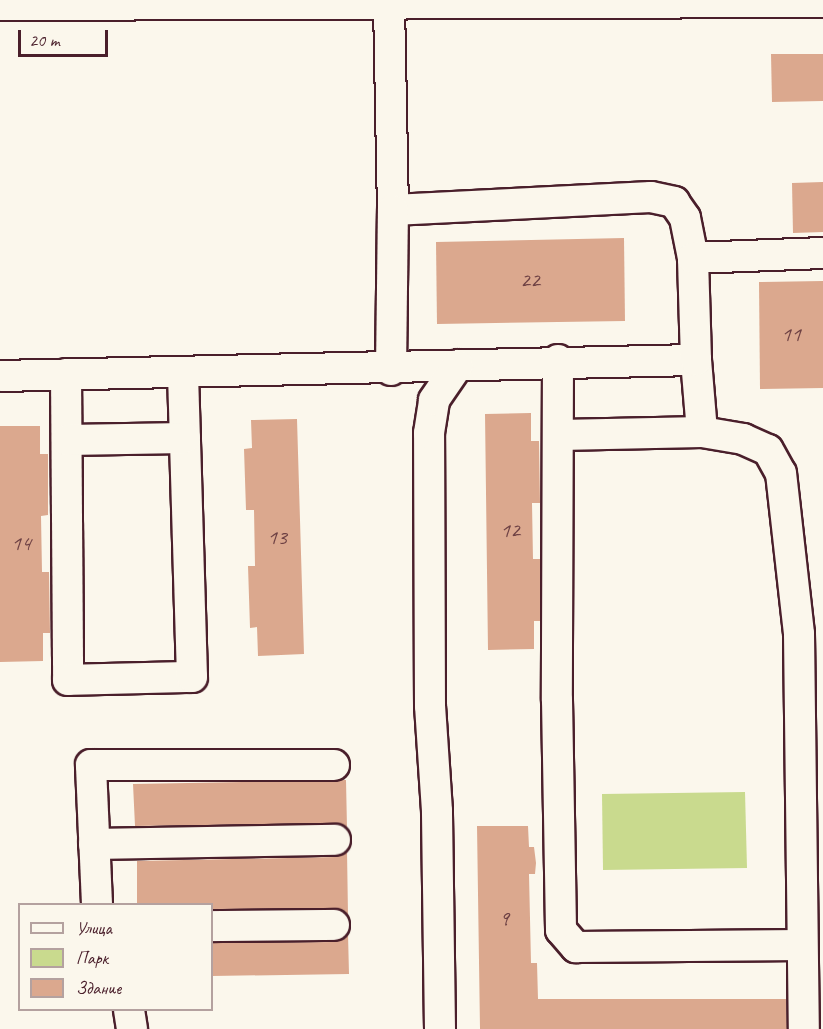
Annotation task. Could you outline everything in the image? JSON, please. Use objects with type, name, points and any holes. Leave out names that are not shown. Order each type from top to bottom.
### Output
[{"type":"main road","points":[[0,3],[823,0]]},
{"type":"lane","points":[[389,3],[393,210],[391,370]]},
{"type":"lane","points":[[393,210],[651,197],[674,202],[685,218],[693,258],[696,360],[702,432]]},
{"type":"lane","points":[[693,258],[823,253]]},
{"type":"lane","points":[[0,376],[391,370],[558,360],[696,360]]},
{"type":"lane","points":[[558,360],[560,435],[557,700],[561,930],[576,946],[802,945]]},
{"type":"lane","points":[[440,1029],[437,812],[430,706],[429,433],[434,400],[458,365]]},
{"type":"lane","points":[[66,374],[68,680],[192,677],[183,373]]},
{"type":"lane","points":[[560,435],[702,432],[743,439],[768,450],[781,473],[799,634],[804,798],[802,945],[804,1029]]},
{"type":"lane","points":[[67,440],[185,438]]},
{"type":"lane","points":[[97,903],[91,765],[334,765]]},
{"type":"lane","points":[[94,844],[335,840]]},
{"type":"lane","points":[[213,926],[334,925]]},
{"type":"lane","points":[[129,1011],[132,1029]]},
{"type":"green space","points":[[745,792],[747,868],[603,870],[602,794]]},
{"type":"building","points":[[771,54],[823,54],[823,101],[772,102]]},
{"type":"building","points":[[823,182],[823,232],[793,233],[792,183]]},
{"type":"building","points":[[624,238],[625,321],[437,324],[436,242]]},
{"type":"building","points":[[823,281],[823,388],[760,389],[759,282]]},
{"type":"building","points":[[531,413],[531,441],[539,441],[540,503],[532,503],[533,559],[540,559],[540,621],[534,621],[534,649],[488,650],[485,414]]},
{"type":"building","points":[[297,419],[304,654],[258,656],[257,627],[250,628],[248,566],[255,566],[254,510],[246,510],[244,449],[252,448],[251,420]]},
{"type":"building","points":[[0,426],[40,426],[40,454],[48,454],[48,515],[41,516],[42,572],[49,572],[50,633],[43,633],[43,661],[0,662]]},
{"type":"building","points":[[346,780],[347,828],[335,823],[135,826],[133,784]]},
{"type":"building","points":[[477,826],[528,826],[529,847],[534,847],[536,863],[535,874],[529,874],[531,963],[537,963],[538,999],[786,999],[787,1029],[480,1029]]},
{"type":"building","points":[[347,851],[348,915],[334,908],[213,909],[213,903],[137,903],[137,861],[335,857]]},
{"type":"building","points":[[348,934],[349,974],[213,976],[213,943],[334,942]]}]
